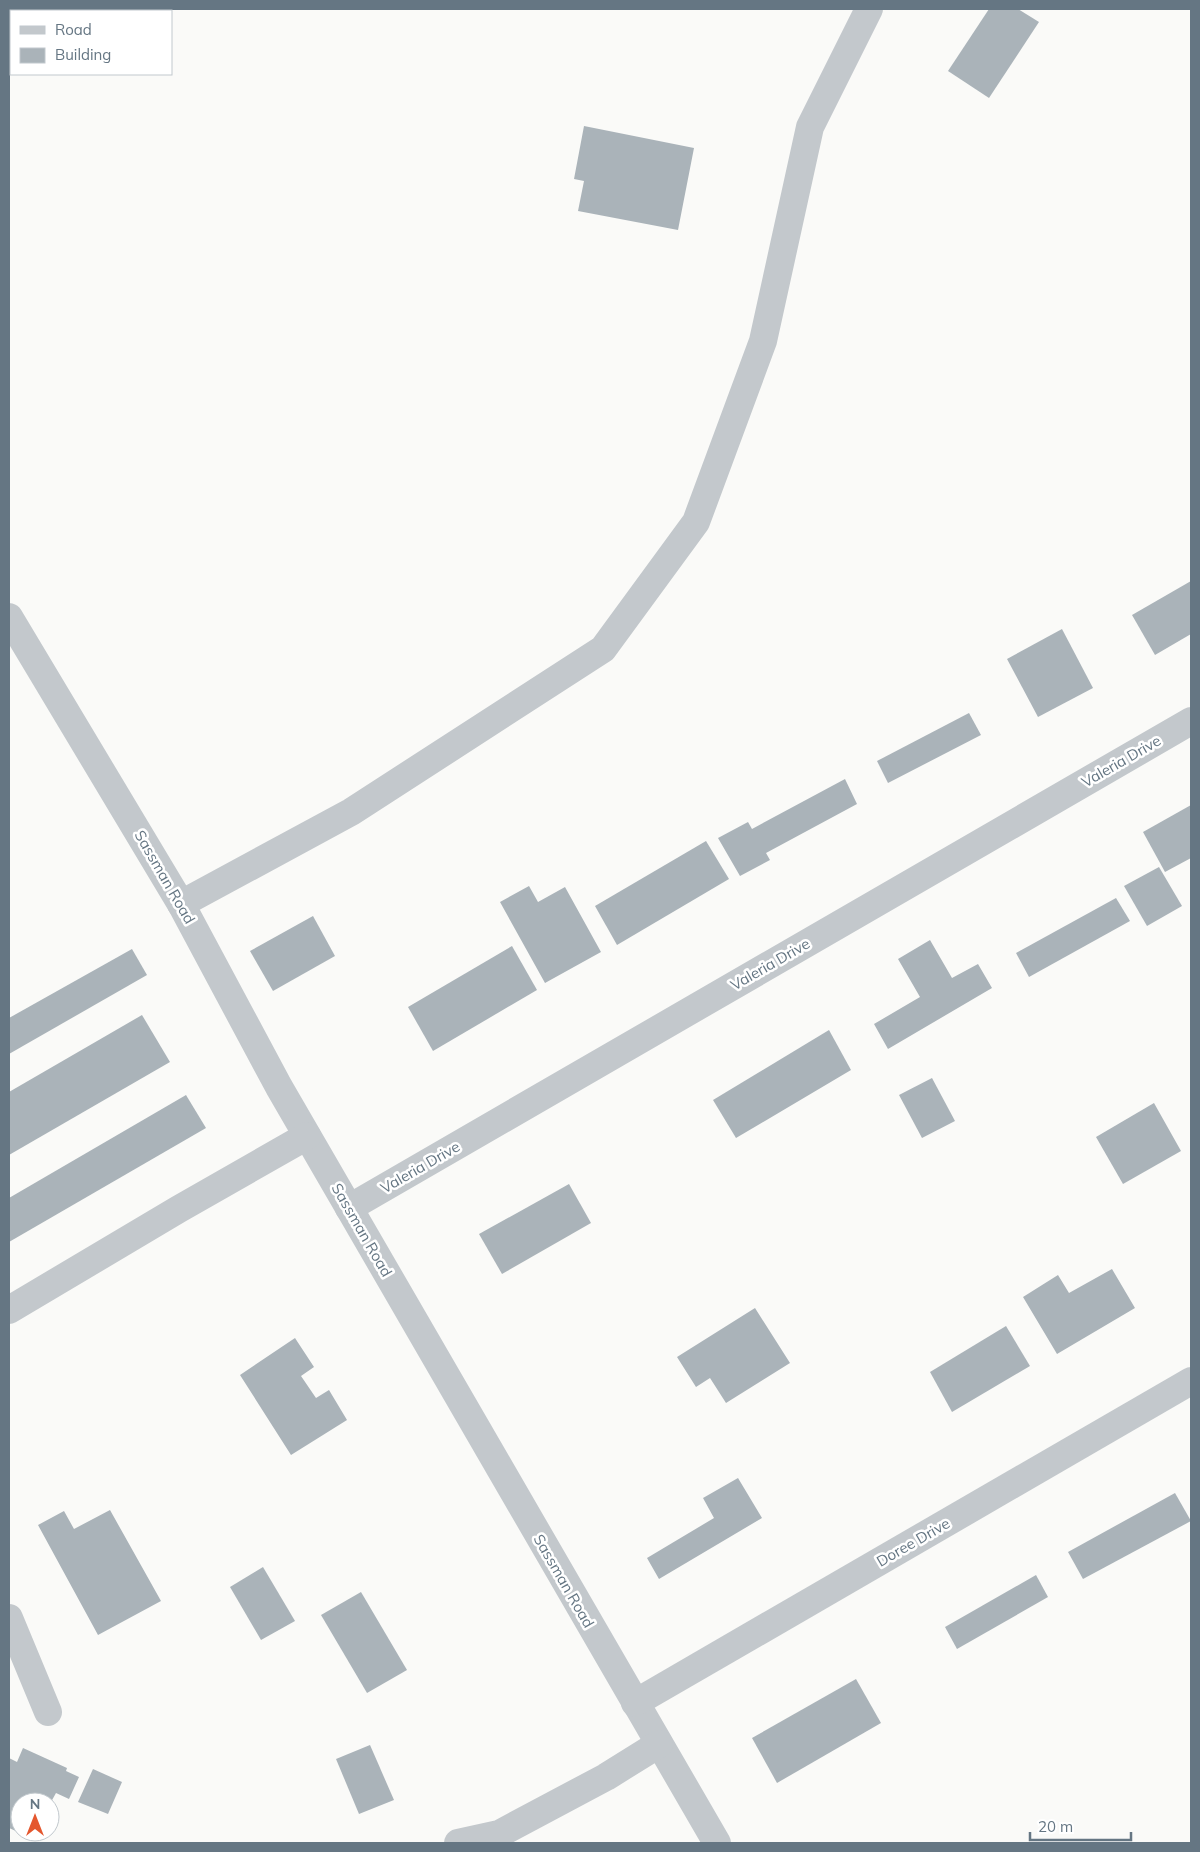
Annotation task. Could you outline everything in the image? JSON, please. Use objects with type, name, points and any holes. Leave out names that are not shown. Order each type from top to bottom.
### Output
[{"type":"street","points":[[182,904],[351,812],[603,649],[696,522],[763,341],[810,128],[869,9]]},
{"type":"street","name":"Sassman Road","points":[[9,617],[182,904],[279,1087],[659,1744],[711,1841]]},
{"type":"street","name":"Valeria Drive","points":[[349,1208],[1191,721]]},
{"type":"street","points":[[9,1310],[162,1218],[307,1136]]},
{"type":"street","name":"Doree Drive","points":[[634,1703],[1191,1381]]},
{"type":"street","points":[[9,1618],[48,1712]]},
{"type":"street","points":[[458,1843],[501,1838],[659,1744]]},
{"type":"building","points":[[989,9],[1018,9],[1039,22],[989,98],[948,71]]},
{"type":"building","points":[[584,126],[694,148],[678,230],[578,211],[584,181],[574,179]]},
{"type":"building","points":[[1191,581],[1191,634],[1155,655],[1132,615]]},
{"type":"building","points":[[1062,629],[1093,688],[1038,717],[1007,659]]},
{"type":"building","points":[[969,713],[981,735],[888,783],[877,761]]},
{"type":"building","points":[[845,779],[857,804],[766,853],[770,860],[740,876],[718,838],[748,822],[752,829]]},
{"type":"building","points":[[1191,805],[1191,858],[1165,872],[1143,832]]},
{"type":"building","points":[[706,841],[729,879],[617,945],[595,906]]},
{"type":"building","points":[[1159,867],[1182,906],[1147,926],[1124,886]]},
{"type":"building","points":[[529,886],[538,902],[565,887],[601,952],[545,983],[500,902]]},
{"type":"building","points":[[1116,898],[1130,921],[1029,977],[1016,953]]},
{"type":"building","points":[[313,916],[335,956],[273,991],[250,951]]},
{"type":"building","points":[[930,940],[952,978],[978,964],[992,988],[888,1049],[874,1024],[920,997],[898,959]]},
{"type":"building","points":[[512,946],[537,990],[433,1051],[408,1007]]},
{"type":"building","points":[[132,949],[147,975],[9,1054],[9,1018]]},
{"type":"building","points":[[142,1015],[170,1062],[9,1155],[9,1092]]},
{"type":"building","points":[[829,1030],[851,1070],[736,1138],[713,1100]]},
{"type":"building","points":[[932,1078],[955,1121],[922,1138],[899,1095]]},
{"type":"building","points":[[186,1095],[206,1128],[9,1242],[9,1198]]},
{"type":"building","points":[[1154,1103],[1181,1151],[1123,1184],[1096,1137]]},
{"type":"building","points":[[569,1184],[591,1223],[502,1274],[479,1234]]},
{"type":"building","points":[[1112,1269],[1135,1308],[1057,1354],[1023,1297],[1058,1275],[1069,1293]]},
{"type":"building","points":[[755,1308],[790,1363],[726,1403],[710,1378],[696,1387],[677,1357]]},
{"type":"building","points":[[1006,1326],[1030,1366],[952,1412],[930,1372]]},
{"type":"building","points":[[295,1338],[314,1367],[301,1376],[316,1398],[329,1390],[347,1420],[291,1455],[240,1375]]},
{"type":"building","points":[[738,1478],[762,1518],[659,1579],[647,1558],[714,1518],[703,1498]]},
{"type":"building","points":[[1175,1493],[1191,1521],[1083,1579],[1068,1552]]},
{"type":"building","points":[[110,1510],[161,1601],[98,1635],[38,1525],[64,1511],[74,1529]]},
{"type":"building","points":[[263,1567],[295,1621],[261,1640],[230,1587]]},
{"type":"building","points":[[1036,1575],[1048,1597],[957,1649],[945,1627]]},
{"type":"building","points":[[361,1592],[407,1670],[367,1693],[321,1615]]},
{"type":"building","points":[[856,1679],[881,1723],[777,1783],[752,1738]]},
{"type":"building","points":[[370,1745],[394,1800],[359,1814],[336,1759]]},
{"type":"building","points":[[23,1748],[67,1768],[66,1771],[79,1777],[69,1799],[60,1795],[60,1792],[10,1792],[10,1828],[9,1758],[17,1762]]},
{"type":"building","points":[[93,1769],[122,1782],[108,1814],[78,1802]]}]
